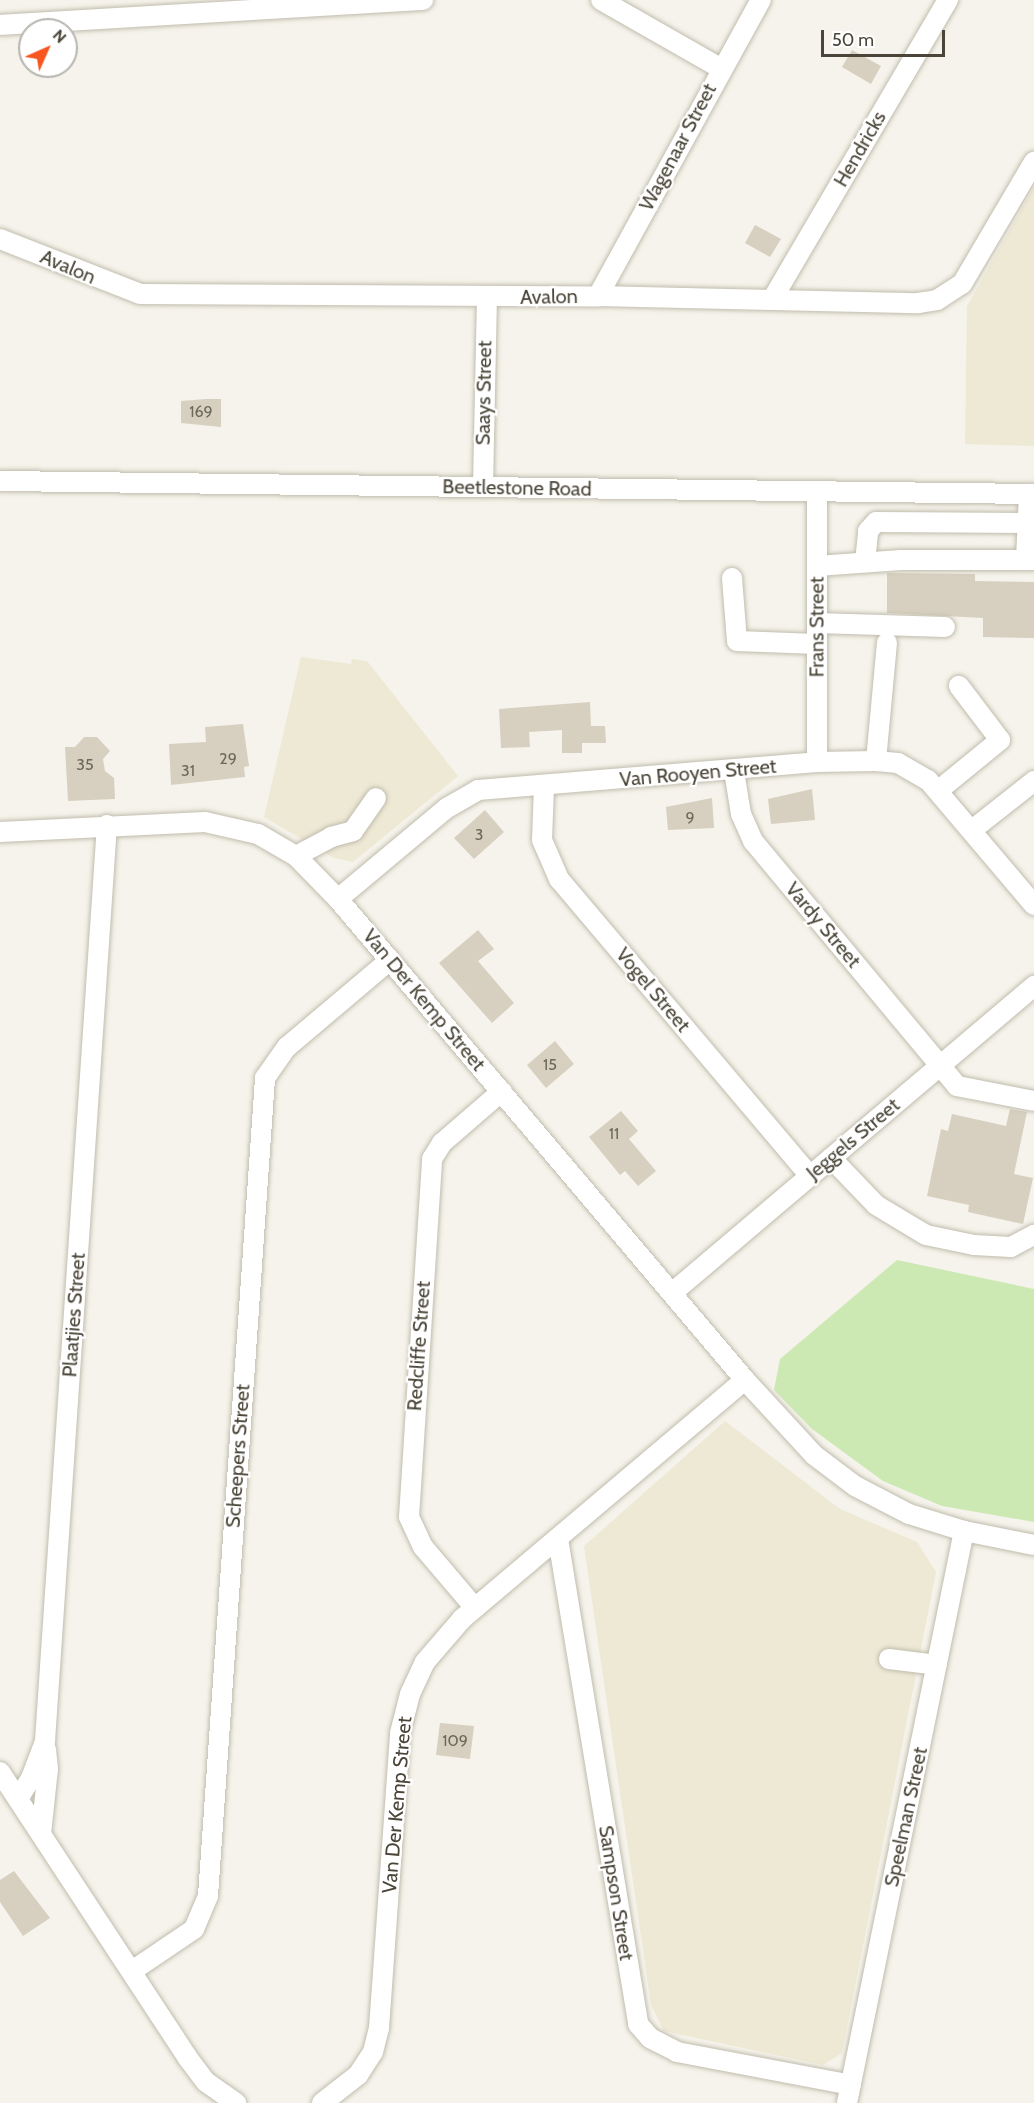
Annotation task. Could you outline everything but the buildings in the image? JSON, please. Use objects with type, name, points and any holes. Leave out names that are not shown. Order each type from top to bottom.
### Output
[{"type":"street","points":[[0,25],[423,0]]},
{"type":"street","points":[[601,0],[720,68]]},
{"type":"street","name":"Wagenaar Street","points":[[598,296],[720,68],[761,0]]},
{"type":"street","name":"Hendricks","points":[[773,298],[948,0]]},
{"type":"street","name":"Avalon","points":[[0,239],[130,293],[487,298],[598,296],[773,298],[918,303],[946,296],[968,276],[1034,162]]},
{"type":"street","name":"Saays Street","points":[[483,487],[487,298]]},
{"type":"street","name":"Beetlestone Road","points":[[0,481],[1032,494]]},
{"type":"street","name":"Frans Street","points":[[817,492],[817,762]]},
{"type":"street","points":[[817,566],[865,562],[1030,560],[1028,523],[1032,494]]},
{"type":"street","points":[[865,562],[868,531],[876,522],[1028,523]]},
{"type":"street","points":[[732,578],[737,641],[817,644]]},
{"type":"street","points":[[817,623],[945,627]]},
{"type":"street","points":[[876,760],[887,643]]},
{"type":"street","points":[[939,790],[1000,740],[959,686]]},
{"type":"street","name":"Van Rooyen Street","points":[[338,899],[465,795],[491,787],[544,786],[817,762],[876,760],[910,768],[939,790],[1034,905]]},
{"type":"street","name":"Vardy Street","points":[[734,771],[741,814],[753,841],[963,1090],[1034,1101]]},
{"type":"street","points":[[972,830],[1034,781]]},
{"type":"street","name":"Vogel Street","points":[[544,786],[542,840],[559,879],[810,1176]]},
{"type":"street","points":[[296,856],[330,837],[353,831],[376,798]]},
{"type":"street","name":"Van Der Kemp Street","points":[[0,832],[187,821],[222,824],[258,834],[296,856],[338,899],[745,1380],[796,1437],[855,1486],[909,1514],[964,1531],[1034,1545]]},
{"type":"street","name":"Plaatjies Street","points":[[18,1800],[31,1778],[44,1743],[107,825]]},
{"type":"street","name":"Scheepers Street","points":[[132,1971],[194,1929],[208,1896],[265,1078],[287,1047],[390,960]]},
{"type":"street","name":"Jeggels Street","points":[[672,1293],[1034,986]]},
{"type":"street","name":"Redcliffe Street","points":[[475,1608],[423,1547],[409,1517],[432,1159],[442,1143],[502,1091]]},
{"type":"street","points":[[831,1158],[876,1205],[926,1235],[974,1245],[1011,1247],[1034,1235]]},
{"type":"street","name":"Van Der Kemp Street","points":[[322,2103],[358,2075],[373,2052],[379,2028],[400,1733],[406,1707],[425,1662],[450,1630],[745,1380]]},
{"type":"street","name":"Speelman Street","points":[[849,2094],[964,1531]]},
{"type":"street","name":"Sampson Street","points":[[558,1539],[638,2024],[650,2038],[677,2052],[849,2094]]},
{"type":"street","points":[[889,1659],[937,1665]]},
{"type":"street","points":[[41,1834],[48,1769],[44,1743]]},
{"type":"street","points":[[0,1772],[206,2082],[236,2103]]},
{"type":"shaded area","points":[[1034,187],[1034,446],[965,444],[967,306]]},
{"type":"shaded area","points":[[301,657],[351,664],[352,659],[367,661],[458,776],[353,862],[334,858],[264,817]]},
{"type":"shaded area","points":[[725,1421],[840,1509],[917,1542],[936,1572],[842,2053],[823,2065],[664,2031],[651,2005],[584,1546]]},
{"type":"green space","points":[[897,1260],[1034,1289],[1034,1522],[942,1506],[883,1481],[812,1429],[774,1390],[780,1359]]}]
